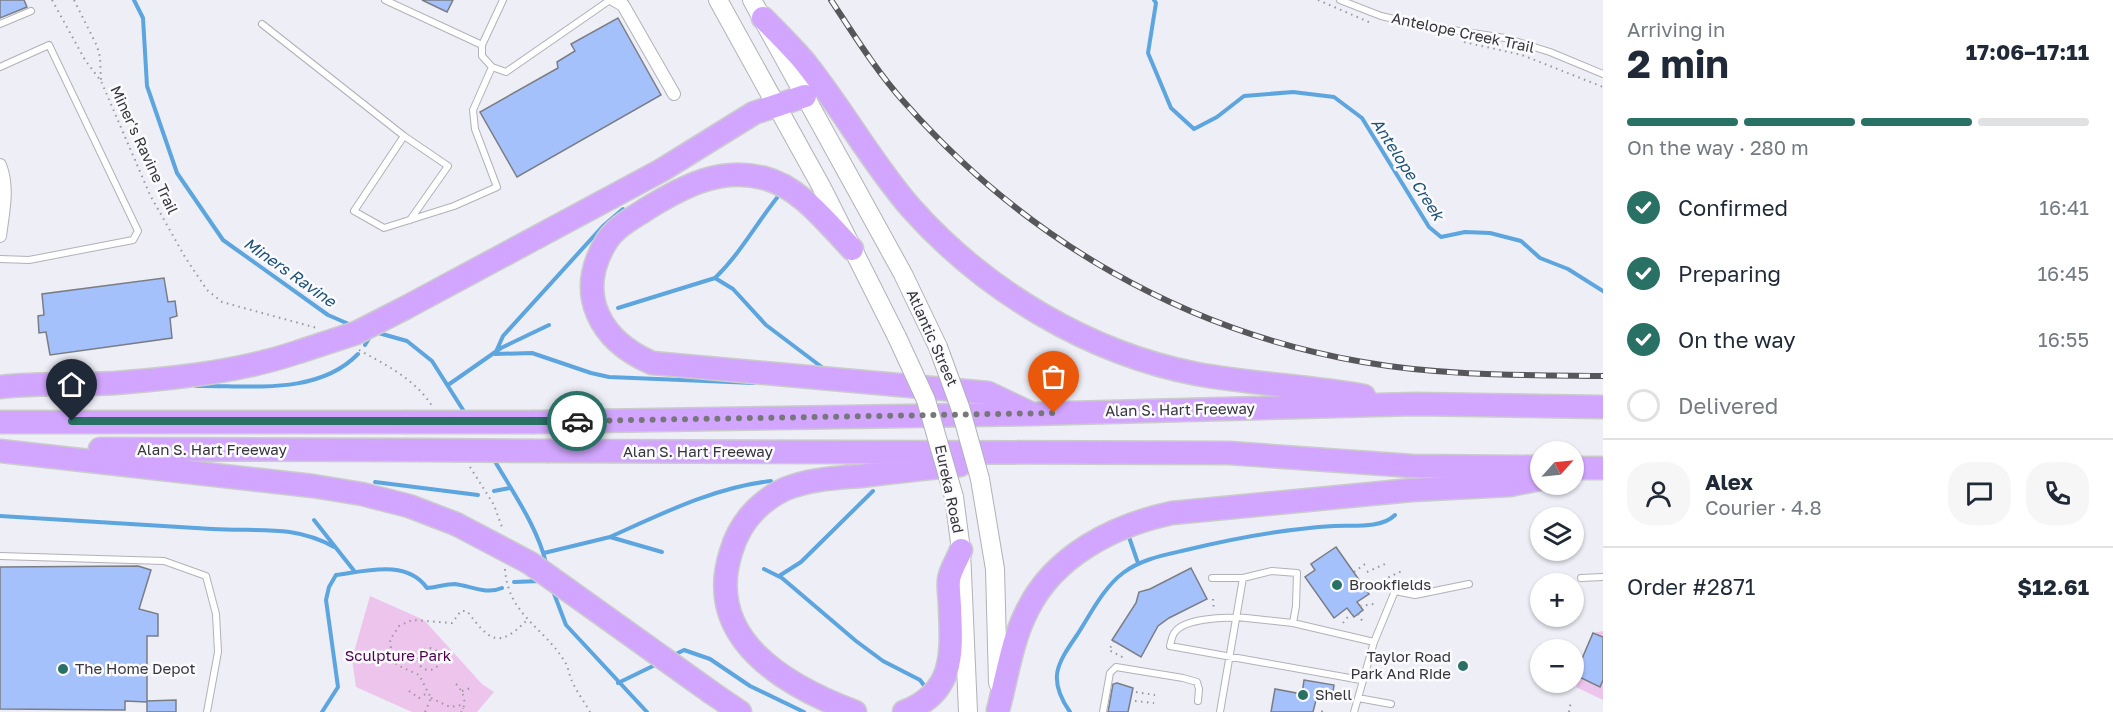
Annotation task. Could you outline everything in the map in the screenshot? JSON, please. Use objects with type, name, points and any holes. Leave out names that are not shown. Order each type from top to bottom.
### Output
[{"type":"highway","points":[[758,9],[804,61],[873,160],[911,208],[963,258],[1034,310],[1110,347],[1149,362],[1229,378],[1315,387],[1416,404]]},
{"type":"highway","points":[[0,387],[116,383],[232,369],[298,352],[356,333],[437,293],[662,170],[754,114],[805,96]]},
{"type":"highway","points":[[852,249],[806,202],[779,185],[765,178],[747,175],[715,177],[694,183],[673,193],[621,225],[607,240],[594,267],[594,298],[598,317],[620,345],[652,363],[988,393],[1032,414]]},
{"type":"highway","name":"Alan S. Hart Freeway","points":[[0,422],[534,422],[1032,414],[1416,404],[1603,407]]},
{"type":"highway","points":[[0,450],[323,488],[410,506],[456,524],[530,563],[740,712]]},
{"type":"highway","name":"Alan S. Hart Freeway","points":[[0,450],[1228,453],[1412,466],[1530,467]]},
{"type":"highway","points":[[855,712],[808,691],[779,673],[751,650],[733,622],[726,596],[726,567],[735,538],[754,510],[784,490],[820,480],[1071,453]]},
{"type":"highway","points":[[1584,468],[1602,468]]},
{"type":"highway","points":[[1584,471],[1602,468]]},
{"type":"highway","points":[[998,711],[1017,638],[1028,609],[1050,575],[1119,528],[1135,521],[1172,513],[1530,481]]},
{"type":"highway","points":[[904,712],[930,696],[938,688],[948,668],[952,655],[949,579],[962,550]]},
{"type":"main road","points":[[718,0],[821,186],[852,249]]},
{"type":"main road","name":"Atlantic Street","points":[[758,9],[903,274],[938,347],[970,439],[989,522],[997,592],[998,711]]},
{"type":"main road","name":"Eureka Road","points":[[852,249],[897,336],[926,400],[954,497],[962,550],[968,712]]},
{"type":"street","points":[[612,0],[623,5],[674,94]]},
{"type":"street","points":[[0,165],[5,177],[6,190],[0,236]]},
{"type":"lane","points":[[385,0],[482,45]]},
{"type":"lane","points":[[503,0],[482,45],[482,56],[492,67],[506,72],[612,0]]},
{"type":"lane","points":[[1340,0],[1381,16],[1420,25],[1505,38],[1550,52],[1603,74]]},
{"type":"lane","points":[[0,24],[31,11]]},
{"type":"lane","points":[[262,24],[404,136],[448,166],[410,220]]},
{"type":"lane","points":[[0,68],[49,45],[138,231],[133,240],[30,260],[0,259]]},
{"type":"lane","points":[[404,136],[354,211],[384,228],[454,206],[497,187],[474,129],[473,110],[492,67]]},
{"type":"lane","points":[[0,556],[164,561],[206,576],[216,614],[218,652],[207,712]]},
{"type":"lane","points":[[1212,578],[1243,578],[1272,571],[1296,573],[1296,606],[1293,623]]},
{"type":"lane","points":[[1584,578],[1603,577]]},
{"type":"lane","points":[[1220,712],[1243,578]]},
{"type":"lane","points":[[1354,712],[1361,680],[1395,591],[1415,595],[1469,584]]},
{"type":"lane","points":[[1361,680],[1170,646],[1174,632],[1215,616],[1293,623],[1374,642]]},
{"type":"lane","points":[[1103,712],[1110,673],[1116,667],[1197,682],[1198,701]]},
{"type":"lane","points":[[1358,698],[1391,704]]},
{"type":"path","name":"Miner's Ravine Trail","points":[[52,0],[85,60],[101,81],[150,195],[185,257],[207,290],[222,302],[322,331]]},
{"type":"path","name":"Miner's Ravine Trail","points":[[74,0],[97,46],[101,81]]},
{"type":"path","name":"Antelope Creek Trail","points":[[1318,0],[1371,23]]},
{"type":"path","name":"Antelope Creek Trail","points":[[1463,42],[1522,55],[1603,87]]},
{"type":"path","points":[[351,346],[404,376],[417,386],[434,408]]},
{"type":"path","points":[[470,466],[494,505],[504,536]]},
{"type":"path","points":[[505,561],[507,584],[527,620],[555,648],[566,663],[572,681],[590,712]]},
{"type":"path","points":[[1354,572],[1365,564]]},
{"type":"path","points":[[1367,572],[1385,564]]},
{"type":"path","points":[[1372,585],[1404,570]]},
{"type":"path","points":[[1213,599],[1215,616]]},
{"type":"path","points":[[1360,606],[1374,603]]},
{"type":"path","points":[[462,711],[461,705],[450,706],[431,698],[419,675],[397,665],[392,657],[390,640],[399,626],[421,619],[452,623],[461,610],[467,611],[481,629],[497,639],[514,634],[527,620]]},
{"type":"path","points":[[1343,623],[1351,613]]},
{"type":"path","points":[[1358,614],[1364,622]]},
{"type":"path","points":[[1114,641],[1109,650],[1128,660]]},
{"type":"path","points":[[426,648],[436,650],[440,656],[438,666],[431,670],[423,668],[418,663],[420,652],[426,648]]},
{"type":"path","points":[[419,675],[423,668]]},
{"type":"path","points":[[456,684],[462,691],[465,703],[462,711]]},
{"type":"path","points":[[462,691],[473,687]]},
{"type":"path","points":[[409,691],[419,698],[427,693]]},
{"type":"path","points":[[1136,692],[1155,695]]},
{"type":"path","points":[[425,712],[431,698]]},
{"type":"path","points":[[1135,701],[1154,703]]},
{"type":"path","points":[[1569,712],[1571,701]]},
{"type":"green space","name":"Sculpture Park","points":[[370,596],[424,620],[482,684],[494,692],[477,712],[412,712],[356,687],[352,659]]},
{"type":"green space","points":[[1603,631],[1603,700],[1584,691],[1584,654],[1593,633]]},
{"type":"building","points":[[0,0],[24,0],[27,7],[0,18]]},
{"type":"building","points":[[422,0],[453,0],[447,12]]},
{"type":"building","points":[[618,18],[661,95],[517,177],[480,112],[558,68],[557,62],[575,51],[571,44]]},
{"type":"building","points":[[164,278],[168,302],[175,301],[177,316],[170,318],[172,338],[50,355],[46,332],[39,333],[38,316],[44,315],[42,294]]},
{"type":"building","name":"Brookfields","points":[[1336,547],[1369,594],[1357,602],[1363,610],[1354,617],[1347,608],[1334,618],[1305,577],[1315,570],[1311,564]]},
{"type":"building","name":"The Home Depot","points":[[138,566],[151,570],[139,609],[158,614],[158,636],[147,636],[147,701],[176,700],[176,712],[147,712],[147,702],[125,701],[125,710],[0,709],[0,567]]},
{"type":"building","points":[[1191,568],[1207,599],[1158,626],[1141,657],[1112,640],[1136,603],[1139,592],[1150,589]]},
{"type":"building","points":[[1593,633],[1603,637],[1603,680],[1600,687],[1584,679],[1584,654]]},
{"type":"building","name":"Shell","points":[[1304,680],[1334,685],[1332,698],[1324,697],[1324,701],[1316,700],[1313,712],[1271,712],[1275,689],[1302,694]]},
{"type":"building","points":[[1113,684],[1133,688],[1128,712],[1108,712]]},
{"type":"waterway","name":"Miners Ravine","points":[[134,0],[143,18],[147,86],[177,173],[223,240],[328,315],[351,325]]},
{"type":"waterway","name":"Antelope Creek","points":[[1154,0],[1156,3],[1148,53],[1171,108],[1194,129],[1217,117],[1244,96],[1293,92],[1334,97],[1362,118],[1429,227],[1441,237],[1465,232],[1490,233],[1521,241],[1540,258],[1568,269],[1603,291]]},
{"type":"waterway","points":[[715,278],[733,258],[780,194]]},
{"type":"waterway","points":[[623,209],[603,226],[503,336],[495,354],[532,353],[609,377],[754,383]]},
{"type":"waterway","points":[[618,308],[715,278],[733,289],[766,325],[823,368]]},
{"type":"waterway","points":[[448,385],[501,348],[549,325]]},
{"type":"waterway","name":"Miners Ravine","points":[[375,332],[407,341],[432,361],[465,413]]},
{"type":"waterway","points":[[365,345],[371,335]]},
{"type":"waterway","points":[[196,386],[260,387],[303,382],[323,377],[358,354]]},
{"type":"waterway","name":"Miners Ravine","points":[[493,458],[530,522],[546,563]]},
{"type":"waterway","points":[[610,537],[709,495],[771,481]]},
{"type":"waterway","points":[[375,482],[478,495]]},
{"type":"waterway","points":[[494,491],[510,488]]},
{"type":"waterway","points":[[779,576],[801,562],[873,491]]},
{"type":"waterway","points":[[1070,712],[1063,700],[1057,681],[1060,663],[1103,594],[1130,568],[1153,558],[1223,542],[1297,529],[1375,524],[1395,515]]},
{"type":"waterway","points":[[0,516],[212,529],[274,530],[304,535],[334,547]]},
{"type":"waterway","points":[[314,520],[355,572]]},
{"type":"waterway","points":[[544,553],[610,537],[662,552]]},
{"type":"waterway","points":[[1129,537],[1138,563]]},
{"type":"waterway","points":[[322,712],[338,687],[326,600],[329,587],[336,575],[385,569],[409,573],[427,588],[455,584],[490,591],[502,588]]},
{"type":"waterway","points":[[764,569],[782,578],[883,661],[920,680],[926,688]]},
{"type":"waterway","points":[[514,582],[540,581]]},
{"type":"waterway","name":"Miners Ravine","points":[[553,591],[566,625],[647,712]]},
{"type":"waterway","points":[[674,655],[684,650],[710,659],[750,686],[804,712]]},
{"type":"waterway","points":[[618,683],[657,664]]},
{"type":"railway","points":[[831,0],[885,79],[952,152],[1002,196],[1055,237],[1112,272],[1171,302],[1232,328],[1297,348],[1363,362],[1453,372],[1603,376]]},
{"type":"way so far","points":[[577,421],[1054,413]]},
{"type":"place","name":"Brookfields","points":[[1337,585]]},
{"type":"place","name":"Taylor Road Park And Ride","points":[[1463,666]]},
{"type":"place","name":"The Home Depot","points":[[63,669]]},
{"type":"place","name":"Shell","points":[[1303,695]]},
{"type":"route","points":[[72,421],[577,421]]}]
